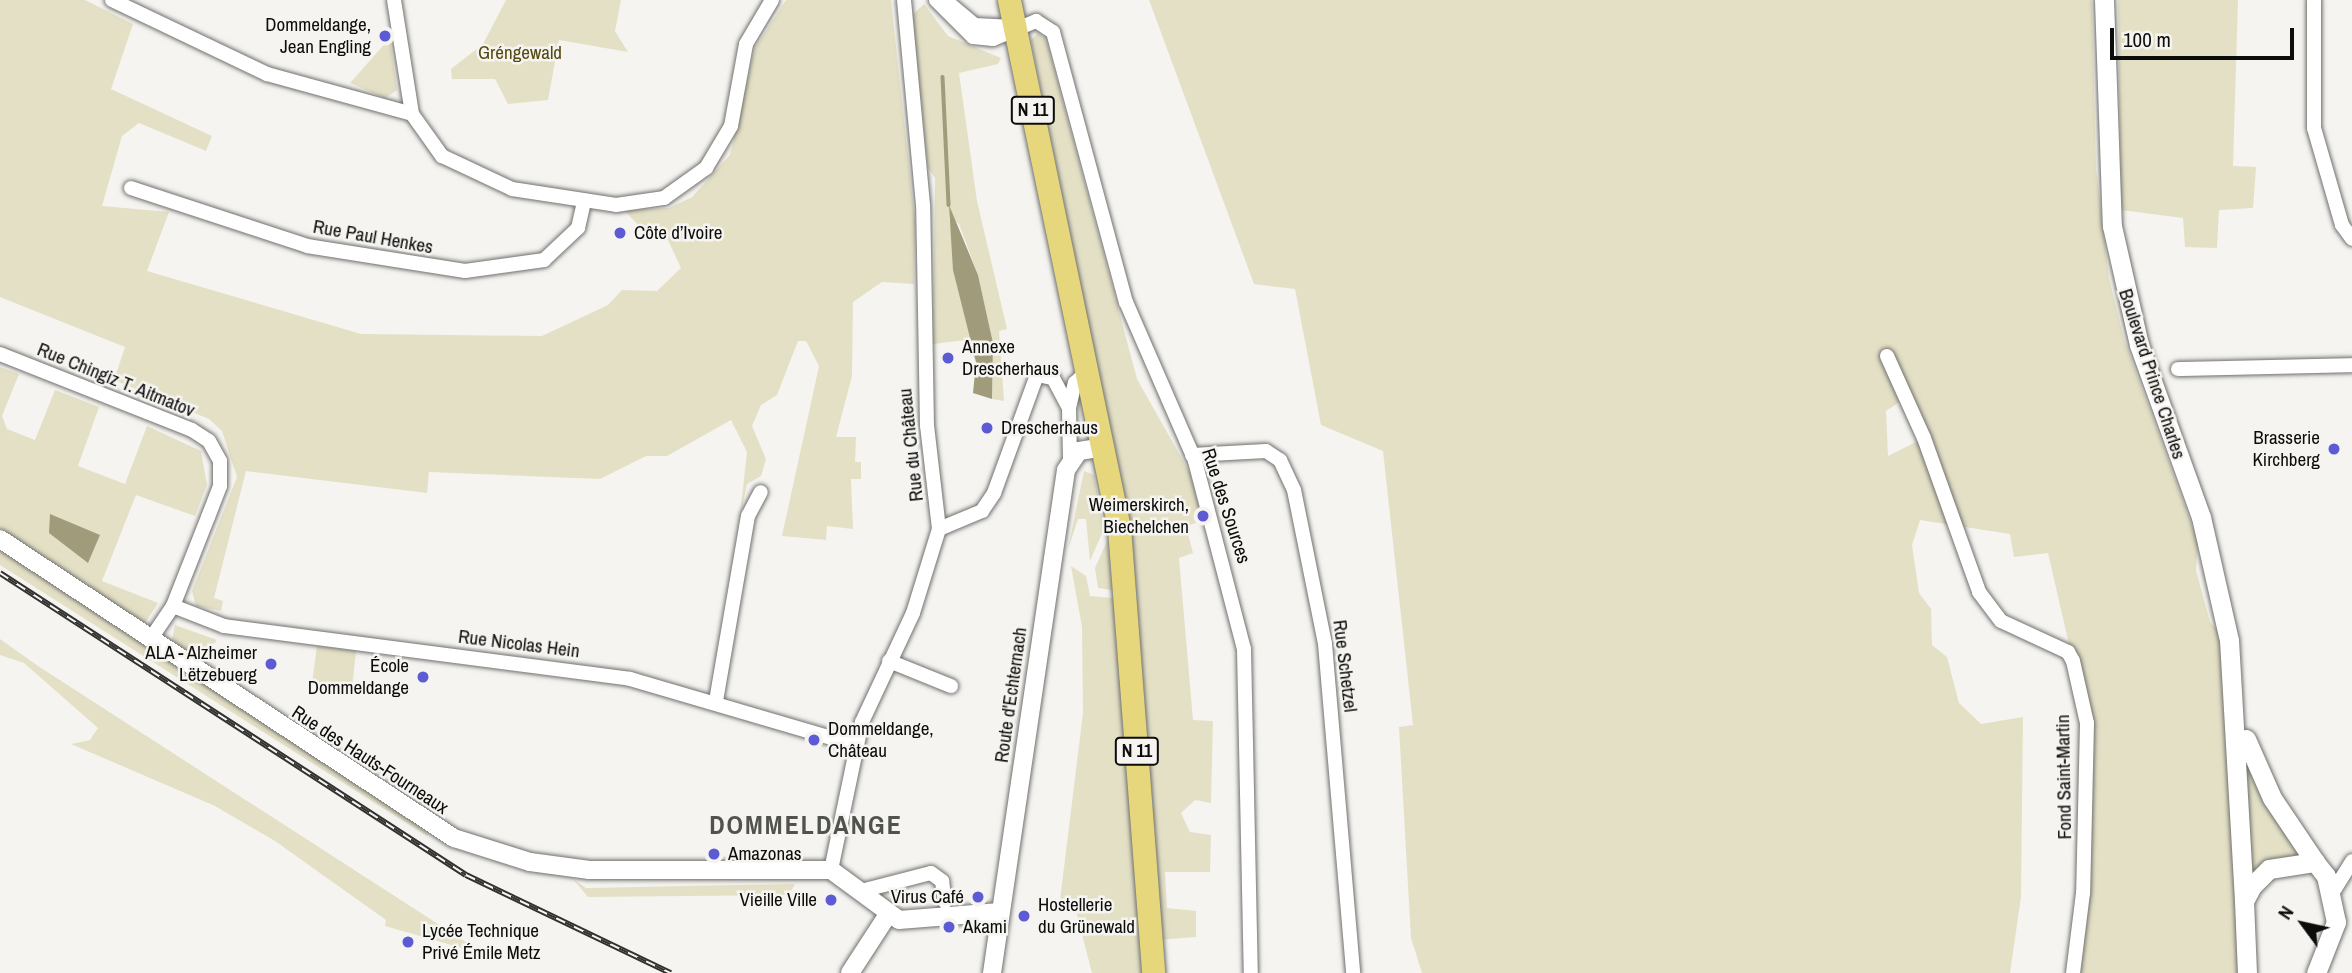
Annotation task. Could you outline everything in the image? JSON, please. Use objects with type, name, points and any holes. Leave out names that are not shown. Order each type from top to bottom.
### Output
[{"type":"main road","name":"N 11","points":[[1009,0],[1089,369],[1128,608],[1153,973]]},
{"type":"main road","name":"Boulevard Prince Charles","points":[[2104,0],[2105,155],[2123,288],[2201,517],[2236,700],[2252,761],[2318,864],[2331,895],[2336,922],[2316,973]]},
{"type":"main road","name":"Boulevard Prince Charles","points":[[2236,700],[2245,946]]},
{"type":"main road","points":[[2244,901],[2269,869],[2318,864]]},
{"type":"main road","points":[[2245,946],[2247,973]]},
{"type":"main road","points":[[2245,946],[2254,973]]},
{"type":"street","points":[[112,0],[267,74],[412,114]]},
{"type":"street","points":[[394,0],[412,114],[429,142],[456,166],[512,189],[584,203],[664,198],[706,168],[731,126],[746,44],[772,0]]},
{"type":"street","name":"Rue du Château","points":[[831,870],[856,745],[889,661],[913,613],[939,529],[927,426],[923,205],[904,0]]},
{"type":"street","points":[[936,0],[973,37],[992,39],[1014,27]]},
{"type":"street","name":"Rue des Sources","points":[[945,0],[975,25],[1014,27],[1036,21],[1054,32],[1126,302],[1192,455],[1244,649],[1251,973]]},
{"type":"street","points":[[2314,0],[2314,128],[2342,225],[2352,239]]},
{"type":"street","name":"Rue Paul Henkes","points":[[131,188],[307,246],[465,271],[544,260],[578,228],[584,203]]},
{"type":"street","name":"Rue Chingiz T. Aitmatov","points":[[0,354],[209,441],[220,461],[220,486],[173,606],[150,640]]},
{"type":"street","name":"Fond Saint-Martin","points":[[1886,356],[1985,603],[2001,621],[2067,652],[2073,661],[2087,723],[2083,893],[2073,973]]},
{"type":"street","points":[[2178,369],[2352,365]]},
{"type":"street","points":[[1070,460],[1069,408],[1075,383],[1089,369]]},
{"type":"street","points":[[939,529],[982,511],[994,493],[1037,375],[1052,378],[1069,408]]},
{"type":"street","points":[[1070,460],[1079,451],[1103,447]]},
{"type":"street","name":"Rue Schetzel","points":[[1192,455],[1266,451],[1280,460],[1294,489],[1325,644],[1353,973]]},
{"type":"street","name":"Route d'Echternach","points":[[993,972],[1070,460]]},
{"type":"street","points":[[716,701],[748,516],[761,492]]},
{"type":"street","name":"Rue des Hauts-Fourneaux","points":[[0,539],[454,838],[530,862],[589,870],[831,870]]},
{"type":"street","name":"Rue Nicolas Hein","points":[[173,606],[225,626],[589,672],[716,701],[856,745]]},
{"type":"street","points":[[889,661],[951,686]]},
{"type":"street","points":[[2318,864],[2352,861]]},
{"type":"street","points":[[2331,895],[2352,861]]},
{"type":"street","points":[[831,870],[861,891],[887,916],[1000,912]]},
{"type":"street","points":[[861,891],[931,873],[942,881],[944,902]]},
{"type":"street","points":[[850,973],[887,916]]},
{"type":"green space","points":[[0,0],[85,0],[133,24],[111,89],[212,136],[206,151],[139,123],[122,136],[102,206],[169,212],[147,271],[361,334],[542,336],[608,305],[622,290],[657,291],[681,268],[668,240],[646,233],[624,210],[669,208],[692,197],[730,155],[755,48],[786,0],[891,0],[915,222],[914,284],[882,282],[853,302],[852,376],[836,437],[856,437],[855,462],[861,462],[861,479],[851,479],[853,529],[827,526],[826,540],[782,536],[819,366],[806,341],[798,341],[777,395],[761,405],[752,426],[766,459],[761,476],[747,484],[740,516],[747,452],[731,420],[667,456],[646,456],[600,479],[429,472],[427,493],[246,471],[214,598],[223,601],[221,611],[196,606],[192,591],[237,477],[222,431],[209,419],[114,380],[125,347],[0,297]]},
{"type":"green space","name":"Gréngewald","points":[[506,0],[621,0],[615,31],[628,52],[559,40],[548,100],[508,104],[495,79],[452,79],[451,69],[483,44]]},
{"type":"green space","points":[[1149,0],[2092,0],[2096,168],[2109,278],[2124,339],[2198,542],[2196,570],[2210,622],[2221,634],[2240,973],[2073,973],[2087,723],[2048,553],[2014,557],[2010,534],[1920,520],[1912,545],[1919,593],[1931,609],[1932,645],[1947,657],[1959,703],[1981,724],[2023,717],[2021,897],[2010,973],[1422,973],[1411,938],[1399,727],[1413,725],[1383,451],[1321,425],[1295,289],[1254,284]],"holes":[[[1907,397],[1924,438],[1888,456],[1886,411]]]},
{"type":"green space","points":[[2118,0],[2238,0],[2233,166],[2256,167],[2253,208],[2219,210],[2217,248],[2185,247],[2183,218],[2121,210]]},
{"type":"green space","points":[[924,4],[948,36],[1001,58],[998,64],[959,73],[977,201],[1007,329],[999,331],[1004,401],[992,399],[993,343],[978,275],[959,224],[949,217],[976,362],[966,340],[933,344],[935,178],[928,168],[912,15]]},
{"type":"green space","points":[[1038,33],[1046,39],[1137,379],[1190,473],[1203,521],[1186,526],[1193,553],[1179,558],[1193,720],[1213,721],[1211,803],[1195,800],[1181,813],[1190,832],[1211,835],[1210,872],[1165,872],[1167,908],[1196,911],[1196,937],[1157,940],[1129,527],[1031,40]]},
{"type":"green space","points":[[390,38],[397,90],[385,98],[350,83]]},
{"type":"green space","points":[[0,367],[19,374],[2,416],[7,429],[35,440],[55,390],[99,407],[78,466],[125,484],[147,426],[201,451],[207,485],[195,516],[136,495],[102,581],[158,603],[139,632],[431,827],[427,836],[0,565]]},
{"type":"green space","points":[[1084,471],[1094,475],[1104,529],[1090,561],[1086,519],[1078,519],[1068,549]]},
{"type":"green space","points":[[1107,541],[1112,590],[1098,588],[1095,568]]},
{"type":"green space","points":[[1071,566],[1086,576],[1090,596],[1113,598],[1145,973],[1092,973],[1076,911],[1059,908],[1083,713],[1082,627]]},
{"type":"green space","points":[[175,625],[217,640],[206,652],[208,666],[172,640]]},
{"type":"green space","points":[[0,639],[486,955],[385,926],[386,920],[275,841],[215,806],[71,744],[90,740],[98,728],[24,663],[0,655]]},
{"type":"green space","points":[[317,646],[356,651],[352,688],[312,683]]},
{"type":"green space","points":[[2248,766],[2308,854],[2252,878],[2245,769]]},
{"type":"green space","points":[[573,879],[586,888],[795,884],[789,895],[588,897]]},
{"type":"shaded area","points":[[949,205],[978,275],[993,343],[992,399],[973,393],[976,362],[953,270]]},
{"type":"shaded area","points":[[50,514],[100,535],[88,563],[49,533]]},
{"type":"waterway","points":[[943,77],[949,205]]},
{"type":"railway","points":[[0,573],[466,875],[671,973]]},
{"type":"place","name":"Dommeldange, Jean Engling","points":[[385,36]]},
{"type":"place","name":"Côte d’Ivoire","points":[[620,233]]},
{"type":"place","name":"Annexe Drescherhaus","points":[[948,358]]},
{"type":"place","name":"Drescherhaus","points":[[987,428]]},
{"type":"place","name":"Brasserie Kirchberg","points":[[2334,449]]},
{"type":"place","name":"Weimerskirch, Biechelchen","points":[[1203,516]]},
{"type":"place","name":"ALA - Alzheimer Lëtzebuerg","points":[[271,664]]},
{"type":"place","name":"École Dommeldange","points":[[423,677]]},
{"type":"place","name":"Dommeldange, Château","points":[[814,740]]},
{"type":"place","name":"Amazonas","points":[[714,854]]},
{"type":"place","name":"Virus Café","points":[[978,897]]},
{"type":"place","name":"Vieille Ville","points":[[831,900]]},
{"type":"place","name":"Hostellerie du Grünewald","points":[[1024,916]]},
{"type":"place","name":"Akami","points":[[949,927]]},
{"type":"place","name":"Lycée Technique Privé Émile Metz","points":[[408,942]]},
{"type":"district","name":"DOMMELDANGE","points":[[806,825]]}]
